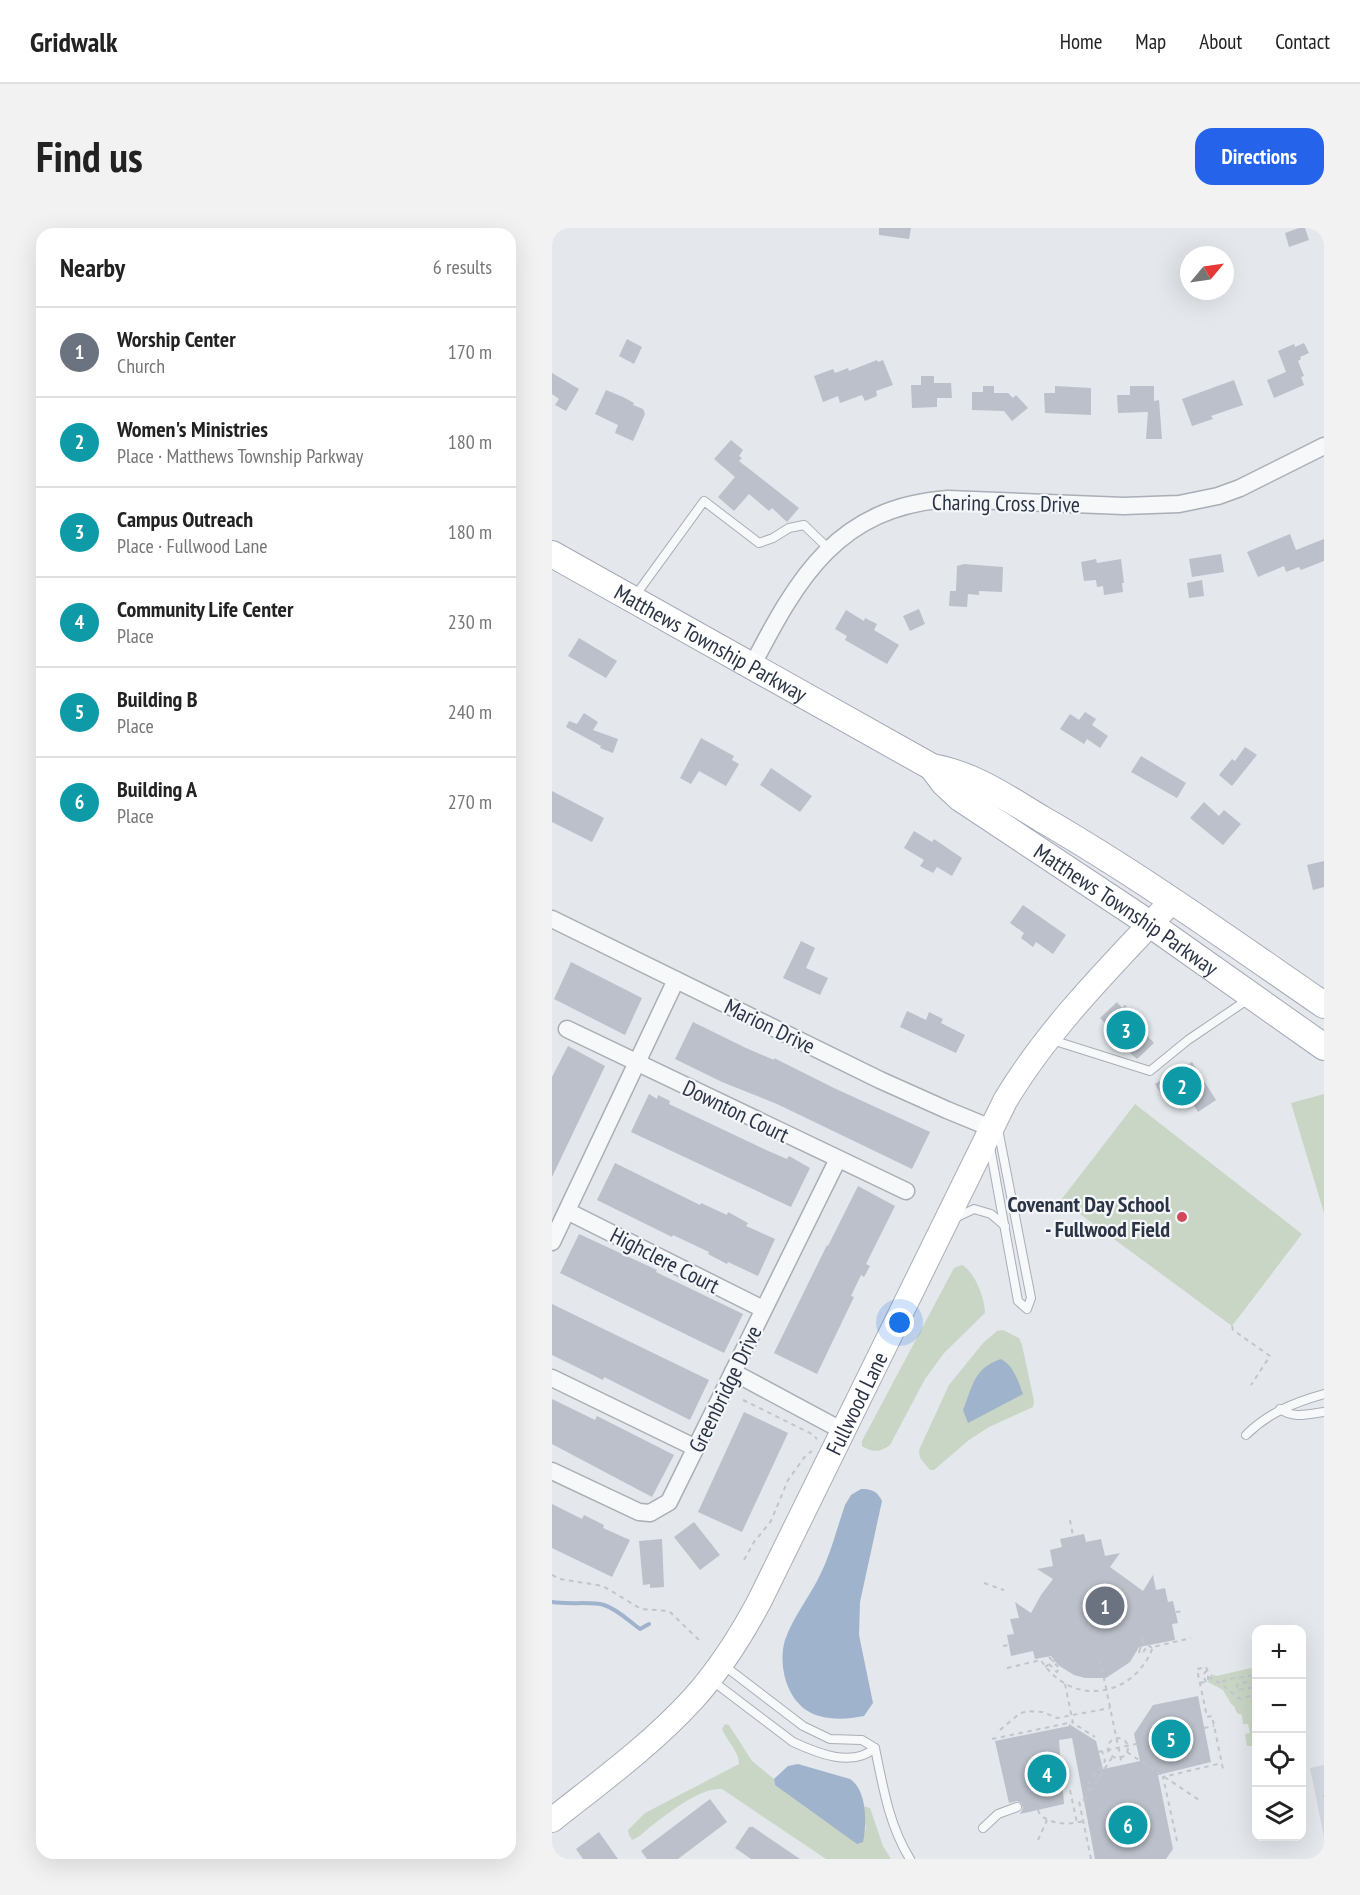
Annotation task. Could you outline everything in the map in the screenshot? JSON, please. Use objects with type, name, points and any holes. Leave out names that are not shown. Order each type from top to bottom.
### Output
[{"type":"main road","name":"Matthews Township Parkway","points":[[555,562],[632,600],[932,767],[953,771],[974,779],[1076,838],[1324,1005]]},
{"type":"main road","name":"Matthews Township Parkway","points":[[932,767],[944,783],[960,798],[1150,924],[1253,996],[1321,1048]]},
{"type":"street","name":"Charing Cross Drive","points":[[752,666],[793,592],[829,549],[844,535],[893,509],[929,500],[979,499],[1156,506],[1198,501],[1240,488],[1324,446]]},
{"type":"street","name":"Fullwood Lane","points":[[552,1820],[642,1748],[692,1701],[716,1671],[760,1600],[992,1127],[1021,1074],[1047,1039],[1172,901]]},
{"type":"street","name":"Marion Drive","points":[[552,919],[880,1080],[946,1110],[992,1127]]},
{"type":"street","points":[[552,1242],[676,980]]},
{"type":"street","name":"Downton Court","points":[[567,1029],[906,1191]]},
{"type":"street","name":"Greenbridge Drive","points":[[552,1471],[639,1512],[650,1513],[669,1502],[838,1159]]},
{"type":"street","name":"Highclere Court","points":[[567,1210],[763,1309]]},
{"type":"street","points":[[733,1372],[843,1431]]},
{"type":"street","points":[[552,1378],[696,1448]]},
{"type":"lane","points":[[632,600],[704,501],[759,543],[789,528],[804,525],[829,549]]},
{"type":"lane","points":[[1047,1039],[1150,1071],[1188,1040],[1253,996]]},
{"type":"lane","points":[[992,1127],[1031,1298],[1027,1309],[1018,1301],[992,1127]]},
{"type":"lane","points":[[942,1229],[956,1217],[975,1209],[991,1214],[1005,1226]]},
{"type":"lane","points":[[1246,1435],[1260,1422],[1280,1409],[1324,1394]]},
{"type":"lane","points":[[1280,1409],[1288,1415],[1299,1416],[1324,1412]]},
{"type":"lane","points":[[716,1671],[793,1743],[830,1756],[842,1757],[866,1756],[875,1748]]},
{"type":"lane","points":[[716,1671],[817,1734],[830,1739],[862,1740],[875,1748],[887,1806],[896,1833],[910,1859]]},
{"type":"lane","points":[[983,1828],[998,1814],[1017,1808]]},
{"type":"path","points":[[1232,1326],[1233,1330],[1270,1356],[1251,1385]]},
{"type":"path","points":[[743,1400],[812,1434],[815,1436],[817,1446],[806,1455],[788,1480],[771,1521],[754,1542],[744,1560]]},
{"type":"path","points":[[1070,1520],[1073,1536]]},
{"type":"path","points":[[552,1575],[560,1579],[603,1586],[641,1609],[669,1611],[701,1642]]},
{"type":"path","points":[[984,1583],[1004,1590]]},
{"type":"path","points":[[1176,1612],[1184,1611]]},
{"type":"path","points":[[1007,1668],[1041,1660],[1055,1678],[1065,1684],[1092,1691],[1107,1690],[1131,1679],[1142,1668],[1152,1648],[1191,1638]]},
{"type":"path","points":[[1148,1645],[1142,1654],[1139,1652],[1142,1639],[1152,1648]]},
{"type":"path","points":[[1003,1646],[1009,1645]]},
{"type":"path","points":[[1049,1657],[1059,1668],[1057,1672],[1049,1664]]},
{"type":"path","points":[[1101,1659],[1122,1766]]},
{"type":"path","points":[[1046,1667],[1055,1660]]},
{"type":"path","points":[[1208,1670],[1206,1667],[1197,1669],[1207,1717],[1212,1716],[1223,1769]]},
{"type":"path","points":[[1206,1682],[1208,1670]]},
{"type":"path","points":[[1206,1682],[1203,1675],[1208,1670]]},
{"type":"path","points":[[1208,1677],[1222,1682],[1252,1676]]},
{"type":"path","points":[[1252,1681],[1238,1684],[1236,1688],[1238,1690],[1252,1688]]},
{"type":"path","points":[[1200,1683],[1206,1682]]},
{"type":"path","points":[[1222,1682],[1227,1690],[1240,1699],[1252,1695]]},
{"type":"path","points":[[1065,1684],[1073,1722],[1095,1737]]},
{"type":"path","points":[[1000,1730],[1019,1714],[1028,1711],[1043,1712],[1058,1718],[1110,1708]]},
{"type":"path","points":[[992,1739],[1073,1722]]},
{"type":"path","points":[[1204,1728],[1214,1726]]},
{"type":"path","points":[[1116,1738],[1125,1740],[1128,1746],[1127,1752],[1120,1757],[1113,1756],[1108,1750],[1110,1742],[1116,1738]]},
{"type":"path","points":[[1091,1790],[1086,1787],[1104,1761],[1100,1751],[1136,1744]]},
{"type":"path","points":[[1127,1752],[1202,1802]]},
{"type":"path","points":[[1085,1799],[1113,1756]]},
{"type":"path","points":[[1163,1777],[1222,1764]]},
{"type":"path","points":[[1163,1777],[1177,1841]]},
{"type":"path","points":[[1070,1790],[1077,1823]]},
{"type":"path","points":[[1091,1859],[1079,1801],[1093,1797]]},
{"type":"path","points":[[1038,1810],[1040,1815],[1047,1820],[1063,1824],[1084,1821]]},
{"type":"path","points":[[1038,1840],[1047,1820]]},
{"type":"shaded area","points":[[1324,1765],[1324,1837],[1310,1768]]},
{"type":"green space","points":[[1324,1094],[1324,1213],[1291,1103]]},
{"type":"green space","name":"Covenant Day School - Fullwood Field","points":[[1135,1104],[1302,1234],[1232,1326],[1061,1200]]},
{"type":"green space","points":[[962,1265],[971,1273],[978,1286],[985,1313],[944,1353],[925,1379],[890,1445],[876,1451],[869,1450],[862,1446],[862,1441],[954,1268]]},
{"type":"green space","points":[[1003,1330],[1019,1338],[1022,1345],[1034,1401],[1033,1407],[989,1427],[969,1440],[934,1470],[930,1470],[920,1458],[919,1450],[949,1385],[983,1343],[997,1331]]},
{"type":"green space","points":[[1252,1668],[1252,1746],[1247,1746],[1245,1734],[1250,1733],[1248,1724],[1243,1724],[1242,1715],[1237,1713],[1223,1690],[1208,1682],[1211,1674],[1216,1676]]},
{"type":"green space","points":[[725,1724],[729,1725],[752,1761],[774,1779],[775,1785],[866,1830],[863,1806],[870,1808],[883,1846],[891,1859],[826,1859],[722,1789],[713,1789],[695,1796],[632,1840],[628,1830],[645,1813],[739,1764],[735,1750],[722,1729]]},
{"type":"water","points":[[1001,1359],[1012,1370],[1023,1394],[968,1423],[963,1410],[972,1385],[985,1367]]},
{"type":"water","points":[[861,1489],[874,1491],[882,1501],[860,1602],[859,1635],[873,1703],[864,1716],[830,1718],[808,1712],[799,1705],[787,1685],[783,1651],[792,1623],[824,1567],[845,1505],[851,1495]]},
{"type":"water","points":[[798,1764],[850,1779],[856,1784],[863,1799],[865,1826],[863,1842],[857,1844],[775,1785],[774,1779],[788,1766]]},
{"type":"building","points":[[879,228],[911,228],[909,239],[879,235]]},
{"type":"building","points":[[1305,228],[1309,240],[1289,247],[1285,233]]},
{"type":"building","points":[[627,339],[642,347],[634,364],[619,356]]},
{"type":"building","points":[[1304,343],[1309,353],[1300,357],[1298,361],[1304,376],[1301,377],[1304,385],[1274,398],[1267,380],[1286,372],[1278,351],[1294,344],[1295,347]]},
{"type":"building","points":[[877,360],[878,362],[883,360],[893,385],[876,391],[877,396],[865,401],[862,395],[840,403],[838,396],[823,402],[814,376],[833,369],[835,373],[848,368],[849,371]]},
{"type":"building","points":[[552,373],[579,389],[566,411],[555,405],[559,399],[552,394]]},
{"type":"building","points":[[921,376],[934,376],[934,383],[951,383],[952,398],[937,398],[937,407],[912,408],[911,385],[921,385]]},
{"type":"building","points":[[1234,380],[1243,405],[1211,416],[1213,419],[1192,426],[1182,399]]},
{"type":"building","points":[[983,386],[994,386],[994,393],[1008,393],[1013,398],[1016,395],[1028,408],[1012,421],[1004,411],[972,410],[972,392],[983,392]]},
{"type":"building","points":[[1055,386],[1091,388],[1091,415],[1045,413],[1044,393],[1055,393]]},
{"type":"building","points":[[1130,386],[1154,386],[1154,401],[1159,400],[1162,439],[1146,439],[1148,412],[1118,413],[1117,395],[1130,395]]},
{"type":"building","points":[[606,390],[643,409],[645,414],[633,441],[615,433],[618,425],[595,414]]},
{"type":"building","points":[[731,440],[743,450],[739,461],[799,508],[787,522],[772,508],[769,511],[749,494],[734,511],[718,497],[735,477],[714,459]]},
{"type":"building","points":[[1290,534],[1296,550],[1324,539],[1324,561],[1301,570],[1299,567],[1286,572],[1284,566],[1258,577],[1247,552]]},
{"type":"building","points":[[1221,554],[1224,572],[1192,577],[1189,559]]},
{"type":"building","points":[[1096,559],[1097,563],[1121,559],[1123,592],[1104,595],[1103,586],[1097,587],[1096,580],[1084,581],[1081,562]]},
{"type":"building","points":[[964,564],[1003,567],[1002,592],[979,591],[979,595],[968,594],[967,607],[949,606],[950,591],[956,591],[957,566]]},
{"type":"building","points":[[1202,580],[1204,596],[1189,598],[1187,583]]},
{"type":"building","points":[[919,609],[925,624],[910,631],[903,616]]},
{"type":"building","points":[[846,610],[864,621],[865,618],[877,624],[874,630],[899,645],[887,664],[845,640],[847,636],[835,629]]},
{"type":"building","points":[[579,638],[617,661],[606,678],[568,656]]},
{"type":"building","points":[[1085,712],[1096,719],[1092,725],[1108,736],[1100,748],[1087,739],[1084,744],[1060,729],[1070,714],[1079,720]]},
{"type":"building","points":[[584,713],[598,722],[593,730],[618,739],[613,753],[600,748],[601,746],[566,727],[569,721],[577,724]]},
{"type":"building","points":[[701,738],[734,756],[732,760],[739,764],[726,786],[699,771],[691,784],[680,778]]},
{"type":"building","points":[[1245,747],[1257,755],[1232,786],[1219,775],[1232,759],[1235,761]]},
{"type":"building","points":[[1141,756],[1186,783],[1177,798],[1131,772]]},
{"type":"building","points":[[771,768],[812,796],[800,812],[760,785]]},
{"type":"building","points":[[552,791],[604,818],[592,842],[552,822]]},
{"type":"building","points":[[1204,802],[1219,816],[1224,810],[1241,824],[1223,845],[1190,818]]},
{"type":"building","points":[[914,831],[932,842],[934,839],[962,858],[952,876],[937,867],[933,873],[920,866],[924,860],[904,848]]},
{"type":"building","points":[[1324,861],[1324,887],[1313,890],[1307,865]]},
{"type":"building","points":[[1023,905],[1066,935],[1053,954],[1036,942],[1033,947],[1021,938],[1024,933],[1010,923]]},
{"type":"building","points":[[801,941],[815,948],[806,968],[828,978],[820,995],[783,978]]},
{"type":"building","points":[[571,962],[642,998],[625,1035],[554,999]]},
{"type":"building","points":[[1117,1002],[1122,1008],[1125,1005],[1138,1019],[1135,1023],[1154,1043],[1137,1059],[1115,1040],[1118,1037],[1100,1018]]},
{"type":"building","points":[[907,1011],[926,1020],[929,1012],[943,1019],[941,1023],[965,1035],[956,1053],[900,1027]]},
{"type":"building","points":[[693,1022],[930,1132],[912,1169],[777,1104],[722,1082],[675,1059]]},
{"type":"building","points":[[568,1046],[605,1066],[552,1177],[552,1077]]},
{"type":"building","points":[[1192,1062],[1216,1100],[1198,1112],[1183,1088],[1165,1100],[1155,1084]]},
{"type":"building","points":[[649,1094],[657,1099],[658,1095],[670,1101],[669,1104],[766,1150],[787,1159],[789,1156],[810,1168],[791,1207],[631,1132]]},
{"type":"building","points":[[615,1163],[700,1205],[701,1203],[727,1215],[728,1212],[748,1223],[746,1226],[775,1239],[758,1276],[728,1262],[727,1264],[708,1254],[709,1252],[673,1235],[672,1237],[597,1200]]},
{"type":"building","points":[[858,1186],[895,1206],[866,1264],[870,1266],[864,1277],[861,1275],[851,1296],[854,1297],[817,1374],[774,1353]]},
{"type":"building","points":[[579,1234],[657,1270],[656,1272],[743,1314],[724,1353],[560,1273]]},
{"type":"building","points":[[552,1304],[709,1380],[690,1420],[604,1377],[603,1380],[552,1355]]},
{"type":"building","points":[[552,1399],[595,1420],[597,1416],[674,1455],[652,1497],[552,1444]]},
{"type":"building","points":[[744,1412],[788,1433],[742,1532],[698,1512]]},
{"type":"building","points":[[552,1504],[582,1519],[584,1515],[604,1525],[603,1528],[630,1540],[612,1577],[552,1548]]},
{"type":"building","points":[[694,1522],[720,1555],[700,1570],[674,1537]]},
{"type":"building","points":[[1084,1534],[1086,1542],[1101,1539],[1105,1556],[1120,1553],[1110,1567],[1143,1591],[1153,1575],[1156,1590],[1165,1588],[1168,1602],[1173,1601],[1178,1623],[1172,1624],[1175,1640],[1139,1647],[1130,1662],[1106,1678],[1085,1678],[1074,1675],[1058,1665],[1051,1656],[1035,1659],[1033,1651],[1011,1656],[1007,1635],[1014,1634],[1010,1619],[1019,1618],[1015,1602],[1031,1613],[1053,1579],[1037,1569],[1053,1566],[1050,1550],[1062,1547],[1060,1539]]},
{"type":"building","points":[[662,1539],[664,1587],[650,1588],[650,1584],[643,1585],[639,1541]]},
{"type":"building","points":[[1198,1696],[1211,1762],[1158,1775],[1173,1849],[1166,1859],[1095,1859],[1072,1738],[1059,1740],[1064,1804],[1020,1814],[1023,1808],[1021,1803],[1017,1801],[1009,1803],[995,1741],[1069,1726],[1069,1724],[1096,1741],[1103,1769],[1122,1765],[1140,1761],[1134,1734],[1153,1705]]},
{"type":"building","points":[[710,1799],[727,1822],[678,1859],[647,1859],[641,1851]]},
{"type":"building","points":[[749,1827],[753,1827],[800,1859],[751,1859],[735,1848]]},
{"type":"building","points":[[599,1832],[618,1859],[583,1859],[576,1849]]},
{"type":"waterway","points":[[552,1602],[604,1605],[614,1609],[640,1629],[649,1624]]},
{"type":"place","name":"Campus Outreach","points":[[1126,1030]]},
{"type":"place","name":"Women's Ministries","points":[[1182,1086]]},
{"type":"place","name":"Covenant Day School - Fullwood Field","points":[[1182,1217]]},
{"type":"place","name":"Worship Center","points":[[1105,1606]]},
{"type":"place","name":"Building B","points":[[1171,1739]]},
{"type":"place","name":"Community Life Center","points":[[1047,1774]]},
{"type":"place","name":"Building A","points":[[1128,1825]]}]
